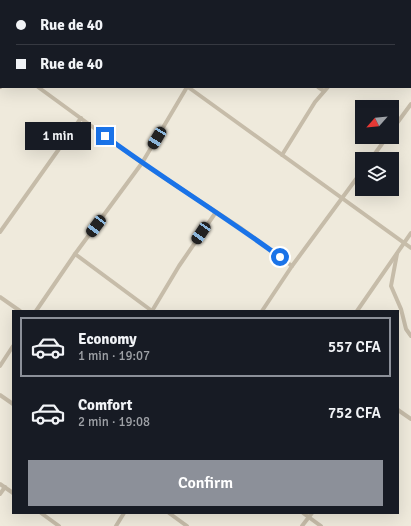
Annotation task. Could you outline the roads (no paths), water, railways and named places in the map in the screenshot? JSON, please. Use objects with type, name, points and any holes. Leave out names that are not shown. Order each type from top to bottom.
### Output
[{"type":"street","points":[[39,88],[142,163],[216,212],[292,266]]},
{"type":"street","points":[[37,310],[75,254],[142,163],[186,88]]},
{"type":"street","points":[[188,88],[411,248]]},
{"type":"street","points":[[320,88],[324,91]]},
{"type":"street","points":[[282,155],[307,115],[327,88]]},
{"type":"street","points":[[399,120],[411,104]]},
{"type":"street","points":[[0,232],[81,118]]},
{"type":"street","points":[[263,310],[292,266],[355,180]]},
{"type":"street","points":[[153,310],[179,266],[216,212]]},
{"type":"street","points":[[358,310],[411,233]]},
{"type":"street","points":[[397,252],[391,286],[401,309],[406,329],[411,336]]},
{"type":"street","points":[[75,254],[151,310]]},
{"type":"street","points":[[0,297],[19,310]]},
{"type":"street","points":[[0,366],[12,348]]},
{"type":"street","points":[[0,395],[12,403]]},
{"type":"street","points":[[399,411],[411,419]]},
{"type":"street","points":[[399,417],[402,413]]},
{"type":"street","points":[[0,484],[12,492]]},
{"type":"street","points":[[0,494],[5,487]]},
{"type":"street","points":[[42,514],[59,526]]},
{"type":"street","points":[[116,526],[123,514]]},
{"type":"street","points":[[170,514],[187,526]]},
{"type":"street","points":[[304,514],[322,526]]},
{"type":"street","points":[[302,526],[311,514]]}]
